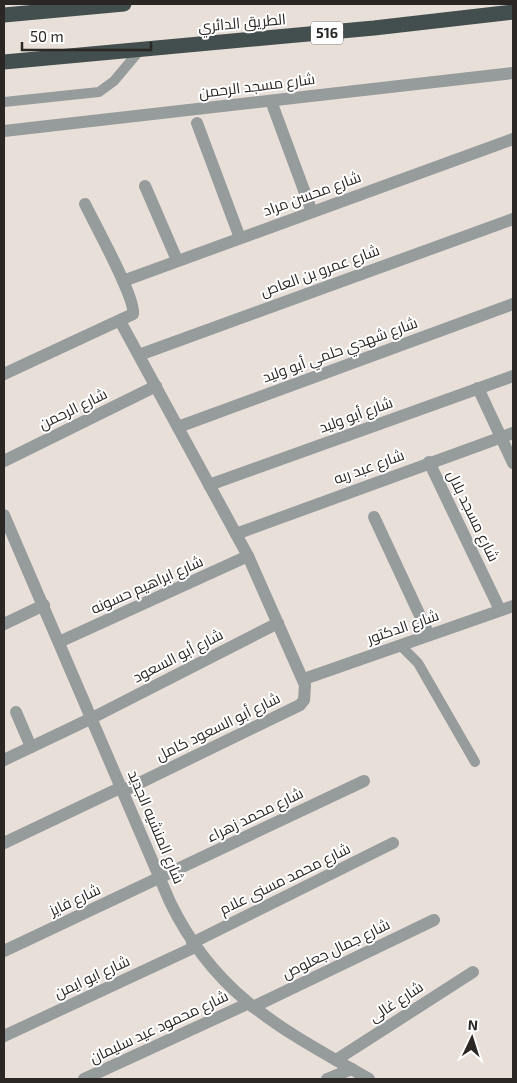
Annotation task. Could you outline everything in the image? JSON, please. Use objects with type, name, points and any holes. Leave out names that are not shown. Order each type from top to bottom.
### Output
[{"type":"highway","points":[[4,16],[95,5],[124,4]]},
{"type":"highway","name":"الطريق الدائري","points":[[4,62],[374,28],[513,12]]},
{"type":"street","name":"شارع مسجد الرحمن","points":[[4,131],[513,73]]},
{"type":"street","points":[[271,101],[312,212]]},
{"type":"street","points":[[197,123],[240,238]]},
{"type":"street","name":"شارع محسن مراد","points":[[122,281],[513,139]]},
{"type":"street","points":[[145,186],[177,260]]},
{"type":"street","points":[[4,374],[133,314],[134,309],[122,281],[84,204]]},
{"type":"street","name":"شارع عمرو بن العاص","points":[[139,354],[513,219]]},
{"type":"street","name":"شارع شهدي حلمي أبو وليد","points":[[178,427],[513,304]]},
{"type":"street","points":[[120,321],[248,556],[304,679]]},
{"type":"street","name":"شارع أبو وليد","points":[[210,485],[513,376]]},
{"type":"street","name":"شارع الرحمن","points":[[4,461],[156,386]]},
{"type":"street","points":[[478,388],[507,435],[513,463]]},
{"type":"street","name":"شارع عبد ربه","points":[[236,534],[507,435]]},
{"type":"street","name":"شارع مسجد بلال","points":[[429,462],[500,610]]},
{"type":"street","points":[[374,517],[429,635]]},
{"type":"street","name":"شارع المنشيه الجديد","points":[[5,524],[44,605],[170,902],[193,945],[222,981],[250,1006],[369,1079]]},
{"type":"street","name":"شارع ابراهيم حسونه","points":[[59,642],[248,556]]},
{"type":"street","points":[[4,624],[44,605]]},
{"type":"street","name":"شارع الدكتور","points":[[304,679],[513,606]]},
{"type":"street","name":"شارع أبو السعود","points":[[4,760],[92,718],[278,623]]},
{"type":"street","name":"شارع أبو السعود كامل","points":[[4,843],[300,706],[304,700],[304,679]]},
{"type":"street","points":[[16,712],[31,747]]},
{"type":"street","name":"شارع محمد زهراء","points":[[160,878],[364,781]]},
{"type":"street","name":"شارع محمد مسنى علام","points":[[193,945],[393,843]]},
{"type":"street","name":"شارع فايز","points":[[4,951],[160,878]]},
{"type":"street","name":"شارع جمال جعلوص","points":[[250,1006],[434,920]]},
{"type":"street","name":"شارع ابو ايمن","points":[[4,1036],[193,945]]},
{"type":"street","name":"شارع غالى","points":[[336,1060],[473,972]]},
{"type":"street","name":"شارع محمود عيد سليمان","points":[[84,1079],[250,1006]]},
{"type":"street","points":[[327,1079],[352,1069]]},
{"type":"lane","points":[[4,102],[99,92],[114,81],[140,50]]},
{"type":"lane","points":[[400,645],[418,663],[475,762]]}]
